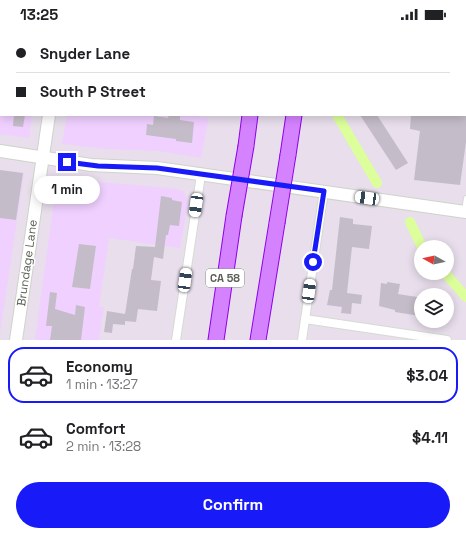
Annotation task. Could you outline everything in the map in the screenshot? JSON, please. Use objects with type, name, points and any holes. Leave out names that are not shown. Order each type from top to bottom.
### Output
[{"type":"highway","name":"CA 58","points":[[216,340],[250,116]]},
{"type":"highway","points":[[258,340],[294,116]]},
{"type":"street","name":"Brundage Lane","points":[[16,340],[49,116]]},
{"type":"street","points":[[0,152],[91,165],[157,168],[465,212]]},
{"type":"street","points":[[176,340],[201,175]]},
{"type":"street","points":[[302,340],[324,191]]},
{"type":"street","points":[[305,319],[447,340]]},
{"type":"lane","points":[[465,212],[466,198]]},
{"type":"shaded area","points":[[0,116],[32,116],[29,138],[0,134]]},
{"type":"shaded area","points":[[67,116],[194,116],[209,118],[201,158],[159,151],[106,149],[62,144]]},
{"type":"shaded area","points":[[0,170],[24,173],[0,333]]},
{"type":"shaded area","points":[[57,178],[177,189],[183,191],[188,200],[180,248],[109,238],[99,307],[104,307],[99,340],[35,340]]},
{"type":"building","points":[[14,116],[25,116],[23,127],[13,126]]},
{"type":"building","points":[[154,116],[168,118],[169,116],[180,116],[180,120],[194,122],[192,143],[146,135],[147,124],[153,125]]},
{"type":"building","points":[[361,116],[378,116],[408,163],[396,170]]},
{"type":"building","points":[[411,116],[466,116],[466,142],[460,185],[414,180],[420,131],[410,129]]},
{"type":"building","points":[[0,170],[23,173],[16,220],[0,218]]},
{"type":"building","points":[[161,196],[182,202],[179,226],[170,225],[168,235],[166,235],[163,259],[154,257],[151,280],[161,281],[157,311],[138,309],[136,322],[125,321],[125,325],[113,324],[112,333],[104,332],[107,311],[125,314],[136,246],[155,247]]},
{"type":"building","points":[[340,217],[353,219],[353,224],[372,226],[369,249],[352,247],[347,293],[362,295],[361,304],[352,303],[351,314],[341,313],[342,307],[327,305],[330,290],[332,290]]},
{"type":"building","points":[[79,244],[96,246],[90,289],[72,287]]},
{"type":"building","points":[[387,282],[400,284],[398,294],[414,297],[414,315],[395,312],[395,310],[379,306],[381,283],[387,284]]},
{"type":"building","points":[[50,292],[57,293],[55,309],[75,315],[76,305],[85,307],[81,340],[50,340],[52,326],[46,326]]},
{"type":"waterway","points":[[338,116],[377,183]]},
{"type":"waterway","points":[[410,222],[419,240]]},
{"type":"waterway","points":[[451,280],[466,297]]},
{"type":"route","points":[[67,162],[98,166],[157,168],[324,191],[313,262]]}]
